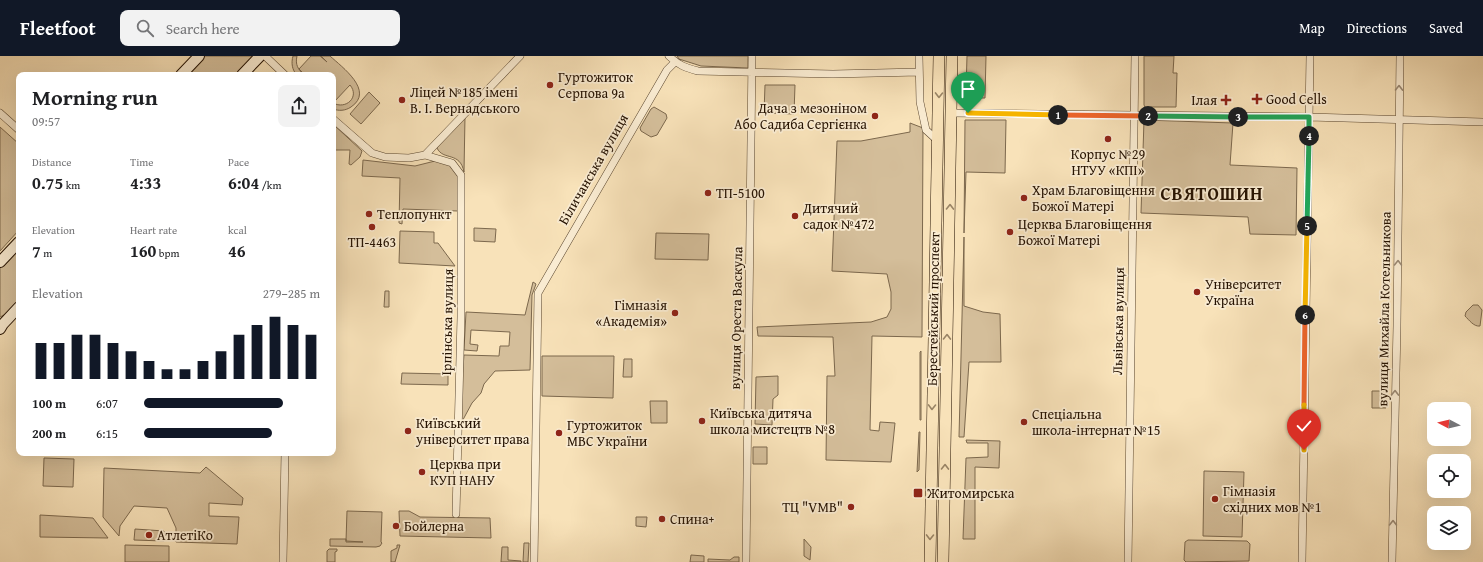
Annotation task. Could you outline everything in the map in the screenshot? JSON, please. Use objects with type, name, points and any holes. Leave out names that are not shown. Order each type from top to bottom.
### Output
[{"type":"main road","points":[[184,72],[199,56]]},
{"type":"main road","points":[[245,72],[260,56]]},
{"type":"main road","name":"Берестейський проспект","points":[[930,562],[939,56]]},
{"type":"main road","name":"Берестейський проспект","points":[[943,562],[952,56]]},
{"type":"main road","points":[[0,262],[16,245]]},
{"type":"main road","points":[[0,326],[16,310]]},
{"type":"street","points":[[266,56],[282,72]]},
{"type":"street","points":[[336,122],[372,153],[385,157],[409,158],[424,155],[520,56]]},
{"type":"street","points":[[670,56],[686,68],[698,71],[833,74],[919,72]]},
{"type":"street","name":"вулиця Ореста Васкула","points":[[746,562],[752,56]]},
{"type":"street","points":[[919,56],[920,102],[926,130],[938,141]]},
{"type":"street","name":"Львівська вулиця","points":[[1128,562],[1136,56]]},
{"type":"street","points":[[1302,562],[1310,56]]},
{"type":"street","name":"вулиця Михайла Котельникова","points":[[1392,562],[1397,326],[1400,56]]},
{"type":"street","name":"Біличанська вулиця","points":[[534,562],[538,293],[666,70],[676,62]]},
{"type":"street","points":[[0,112],[16,127]]},
{"type":"street","points":[[952,113],[1309,117],[1483,122]]},
{"type":"street","name":"Ірпінська вулиця","points":[[424,155],[452,163],[461,175],[461,325],[456,514]]},
{"type":"street","points":[[283,562],[285,456]]},
{"type":"shaded area","points":[[203,56],[252,56],[252,61],[241,72],[188,72]]},
{"type":"shaded area","points":[[293,56],[297,56],[296,62],[301,72],[295,72],[292,64]]},
{"type":"shaded area","points":[[311,56],[320,56],[327,62],[321,56],[330,56],[354,80],[360,94],[357,101],[351,107],[342,110],[336,110],[336,104],[347,104],[352,98],[353,90],[350,85],[336,100],[336,72],[302,72],[299,69]]},
{"type":"shaded area","points":[[677,56],[748,56],[748,68],[701,66],[679,59]]},
{"type":"shaded area","points":[[967,56],[986,56],[985,98],[977,98],[966,91]]},
{"type":"shaded area","points":[[1144,56],[1174,56],[1173,73],[1177,73],[1176,107],[1145,107]]},
{"type":"shaded area","points":[[765,85],[795,85],[794,114],[764,113]]},
{"type":"shaded area","points":[[369,92],[380,103],[361,124],[350,114]]},
{"type":"shaded area","points":[[654,107],[666,114],[667,118],[657,135],[651,137],[641,131],[640,128],[651,109]]},
{"type":"shaded area","points":[[465,116],[464,172],[459,161],[443,154],[437,148]]},
{"type":"shaded area","points":[[965,120],[1006,120],[1005,173],[966,172],[964,233]]},
{"type":"shaded area","points":[[1144,120],[1233,123],[1230,165],[1297,168],[1296,235],[1250,234],[1248,217],[1141,213]]},
{"type":"shaded area","points":[[910,123],[923,128],[922,337],[872,336],[870,430],[879,431],[880,422],[895,423],[891,462],[826,460],[827,376],[835,376],[833,337],[758,336],[757,327],[871,322],[887,317],[891,309],[891,292],[887,274],[832,271],[837,141],[861,141],[910,132]]},
{"type":"shaded area","points":[[0,127],[16,141],[16,233],[0,251]]},
{"type":"shaded area","points":[[336,127],[362,151],[360,157],[351,165],[349,164],[350,150],[336,150]]},
{"type":"shaded area","points":[[363,160],[415,166],[435,161],[449,164],[459,176],[458,211],[403,209],[402,224],[399,223],[400,178],[362,176]]},
{"type":"shaded area","points":[[474,228],[496,229],[495,242],[474,241]]},
{"type":"shaded area","points":[[400,231],[434,232],[434,243],[438,243],[455,266],[399,263]]},
{"type":"shaded area","points":[[656,233],[709,234],[708,260],[655,259]]},
{"type":"shaded area","points":[[964,237],[964,306],[983,312],[1000,314],[1001,362],[969,362],[964,437],[959,437]]},
{"type":"shaded area","points":[[16,251],[16,306],[0,317],[0,268]]},
{"type":"shaded area","points":[[533,282],[536,284],[532,295],[530,370],[495,371],[484,384],[481,393],[472,403],[458,429],[464,355],[499,356],[500,346],[509,346],[510,332],[471,330],[470,344],[478,345],[477,351],[464,350],[466,312],[525,315]]},
{"type":"shaded area","points":[[385,291],[389,291],[389,307],[384,307]]},
{"type":"shaded area","points":[[1473,305],[1478,305],[1482,310],[1480,326],[1474,324],[1465,316],[1466,312]]},
{"type":"shaded area","points":[[921,351],[921,420],[920,420],[920,352]]},
{"type":"shaded area","points":[[542,356],[614,356],[613,398],[542,396]]},
{"type":"shaded area","points":[[624,359],[632,359],[632,377],[623,377]]},
{"type":"shaded area","points":[[402,373],[448,374],[448,385],[401,384]]},
{"type":"shaded area","points":[[778,376],[778,395],[773,399],[772,425],[755,424],[756,377]]},
{"type":"shaded area","points":[[1372,391],[1386,391],[1386,408],[1372,408]]},
{"type":"shaded area","points":[[650,401],[667,401],[667,423],[651,423]]},
{"type":"shaded area","points":[[919,432],[919,470],[917,472]]},
{"type":"shaded area","points":[[966,440],[1000,441],[999,468],[975,467],[975,539],[963,539],[966,458],[988,457],[988,443],[967,443]]},
{"type":"shaded area","points":[[753,447],[767,447],[767,464],[753,464]]},
{"type":"shaded area","points":[[44,458],[74,459],[73,487],[43,486]]},
{"type":"shaded area","points":[[206,467],[243,498],[242,505],[209,503],[209,516],[239,517],[237,544],[176,542],[176,528],[167,508],[134,506],[120,526],[119,536],[103,517],[104,468],[200,473]]},
{"type":"shaded area","points":[[1204,471],[1244,472],[1242,537],[1203,536]]},
{"type":"shaded area","points":[[347,511],[382,512],[382,543],[380,546],[330,546],[330,539],[346,539],[346,541]]},
{"type":"shaded area","points":[[399,511],[409,511],[420,517],[490,518],[491,538],[400,536]]},
{"type":"shaded area","points":[[40,515],[93,518],[108,538],[40,537]]},
{"type":"shaded area","points":[[636,517],[647,517],[646,527],[636,526]]},
{"type":"shaded area","name":"АтлетіКо","points":[[135,529],[164,531],[164,541],[134,540]]},
{"type":"shaded area","points":[[804,539],[811,547],[810,560],[804,556]]},
{"type":"shaded area","points":[[1188,540],[1247,541],[1250,544],[1249,561],[1186,562],[1184,560],[1185,542]]},
{"type":"shaded area","points":[[524,543],[529,543],[528,562],[523,562]]},
{"type":"shaded area","points":[[125,545],[169,546],[169,562],[125,562]]},
{"type":"shaded area","points":[[397,545],[400,545],[395,562],[391,562],[391,551],[397,548]]},
{"type":"shaded area","points":[[502,547],[508,547],[508,560],[521,562],[501,562]]},
{"type":"shaded area","points":[[329,549],[337,549],[335,552],[335,562],[327,562],[327,551]]},
{"type":"shaded area","points":[[691,555],[704,556],[704,562],[690,562]]},
{"type":"shaded area","points":[[734,557],[739,557],[739,562],[708,562],[708,559],[730,560]]},
{"type":"place","name":"Гуртожиток Серпова 9а","points":[[550,85]]},
{"type":"place","name":"Good Cells","points":[[1257,99]]},
{"type":"place","name":"Ліцей №185 імені В. І. Вернадського","points":[[402,100]]},
{"type":"place","name":"Ілая","points":[[1226,100]]},
{"type":"place","name":"Дача з мезоніном Або Садиба Сергієнка","points":[[875,116]]},
{"type":"place","name":"Корпус №29 НТУУ «КПІ»","points":[[1108,139]]},
{"type":"place","name":"ТП-5100","points":[[708,193]]},
{"type":"place","name":"Храм Благовіщення Божої Матері","points":[[1024,198]]},
{"type":"place","name":"Теплопункт","points":[[369,214]]},
{"type":"place","name":"Дитячий садок №472","points":[[795,216]]},
{"type":"place","name":"ТП-4463","points":[[372,227]]},
{"type":"place","name":"Церква Благовіщення Божої Матері","points":[[1010,232]]},
{"type":"place","name":"Університет Україна","points":[[1197,292]]},
{"type":"place","name":"Гімназія «Академія»","points":[[675,313]]},
{"type":"place","name":"Київська дитяча школа мистецтв №8","points":[[702,421]]},
{"type":"place","name":"Спеціальна школа-інтернат №15","points":[[1024,422]]},
{"type":"place","name":"Київський університет права","points":[[408,431]]},
{"type":"place","name":"Гуртожиток МВС України","points":[[559,433]]},
{"type":"place","name":"Церква при КУП НАНУ","points":[[422,472]]},
{"type":"place","name":"Житомирська","points":[[918,493]]},
{"type":"place","name":"Гімназія східних мов №1","points":[[1215,499]]},
{"type":"place","name":"ТЦ \"VMB\"","points":[[851,507]]},
{"type":"place","name":"Спина+","points":[[662,519]]},
{"type":"place","name":"Бойлерна","points":[[396,526]]},
{"type":"place","name":"АтлетіКо","points":[[149,535]]},
{"type":"district","name":"СВЯТОШИН","points":[[1212,194]]},
{"type":"route","points":[[968,113],[1012,115],[1309,117],[1304,450]]}]
